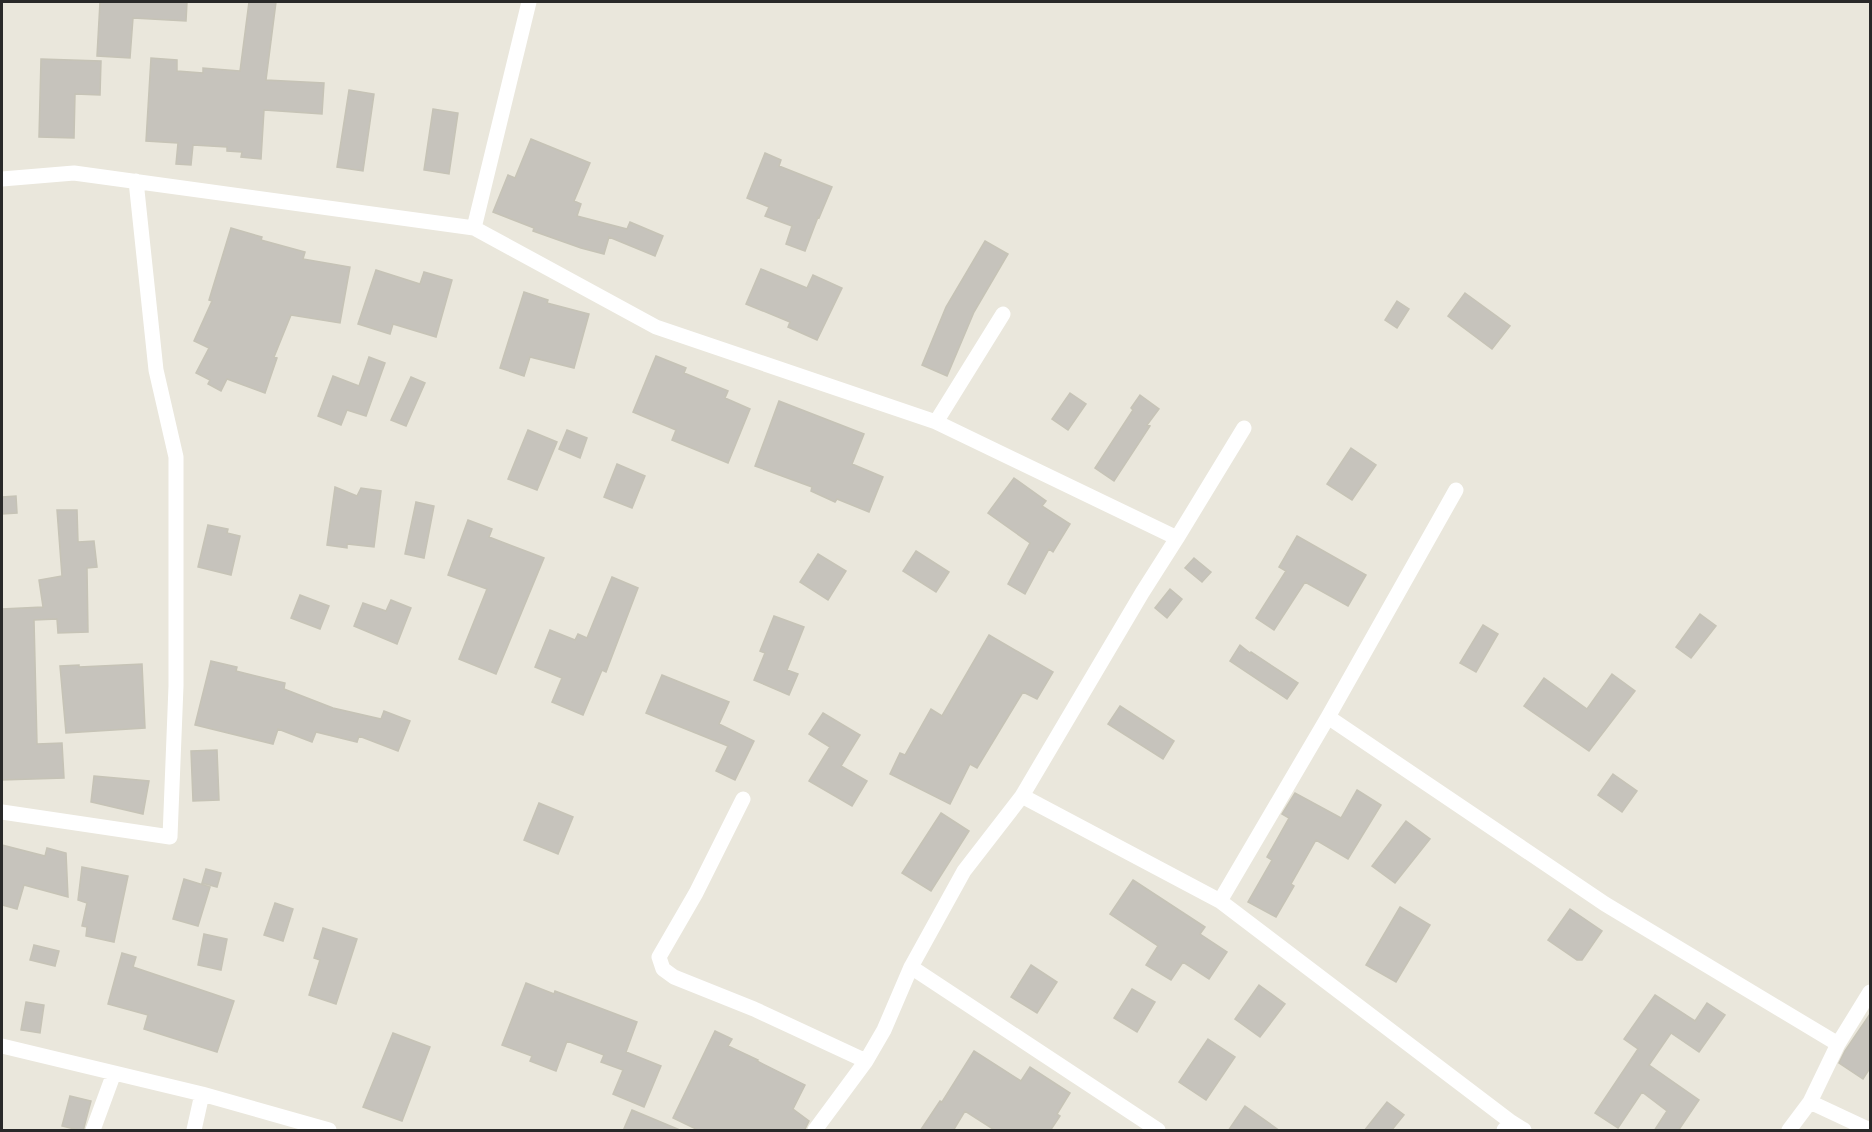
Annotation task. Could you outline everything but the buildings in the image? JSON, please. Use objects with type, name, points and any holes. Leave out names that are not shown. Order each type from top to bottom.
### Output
[{"type":"street","points":[[474,228],[525,2]]},
{"type":"street","points":[[2,179],[74,173],[474,228],[656,327],[936,422],[1178,538]]},
{"type":"street","points":[[2,812],[170,837],[176,686],[176,457],[156,370],[136,181]]},
{"type":"street","points":[[936,422],[1003,314]]},
{"type":"street","points":[[815,1131],[866,1061],[884,1030],[911,967],[964,871],[1022,796],[1142,593],[1244,428]]},
{"type":"street","points":[[1220,901],[1328,717],[1456,490]]},
{"type":"street","points":[[1328,717],[1605,904],[1838,1044]]},
{"type":"street","points":[[1022,796],[1220,901],[1508,1126],[1524,1131]]},
{"type":"street","points":[[743,799],[696,893],[659,957],[663,969],[674,977],[754,1009],[866,1061]]},
{"type":"street","points":[[911,967],[1158,1131]]},
{"type":"street","points":[[1789,1131],[1810,1102],[1838,1044],[1870,992]]},
{"type":"street","points":[[2,1046],[202,1094],[329,1131]]},
{"type":"street","points":[[93,1131],[114,1073]]},
{"type":"street","points":[[194,1131],[202,1094]]},
{"type":"street","points":[[1810,1102],[1870,1130]]}]
